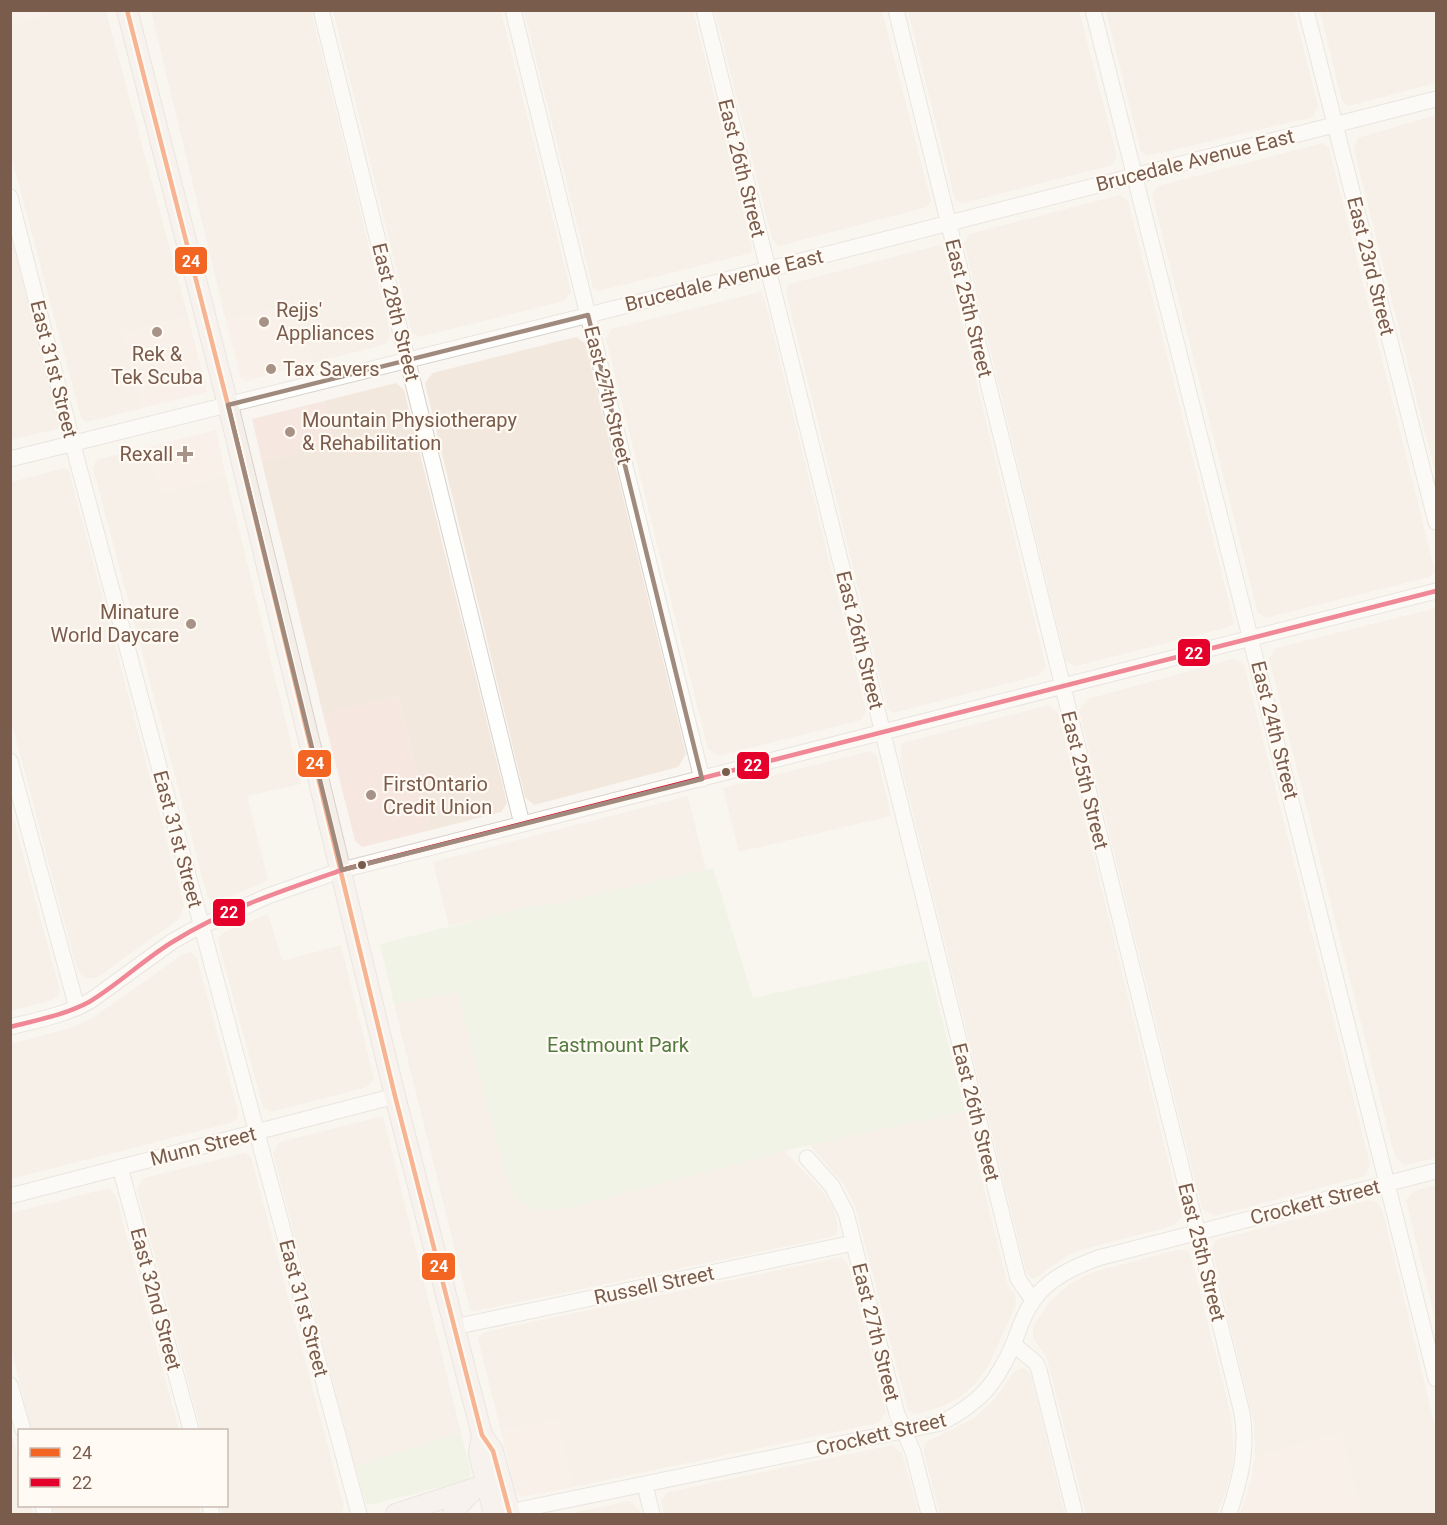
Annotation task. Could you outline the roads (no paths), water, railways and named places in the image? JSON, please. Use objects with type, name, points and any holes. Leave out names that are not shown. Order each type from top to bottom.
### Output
[{"type":"main road","points":[[127,10],[228,405],[395,1096],[482,1434],[493,1451],[499,1514]]},
{"type":"main road","points":[[453,1515],[480,1481],[479,1454],[482,1434]]},
{"type":"main road","points":[[479,1454],[499,1514]]},
{"type":"main road","points":[[396,1515],[475,1488]]},
{"type":"street","name":"East 28th Street","points":[[321,10],[522,824]]},
{"type":"street","name":"East 27th Street","points":[[513,10],[702,779]]},
{"type":"street","name":"East 26th Street","points":[[704,10],[1018,1280],[1033,1300]]},
{"type":"street","name":"East 25th Street","points":[[896,10],[1244,1426],[1243,1467],[1229,1515]]},
{"type":"street","name":"East 24th Street","points":[[1093,10],[1437,1379]]},
{"type":"street","name":"East 23rd Street","points":[[1306,10],[1437,522]]},
{"type":"street","name":"Brucedale Avenue East","points":[[10,459],[1437,99]]},
{"type":"street","name":"East 31st Street","points":[[10,197],[73,443],[358,1515]]},
{"type":"street","points":[[10,1027],[90,1002],[173,941],[268,896],[342,870],[1437,591]]},
{"type":"street","points":[[10,761],[76,1008]]},
{"type":"street","name":"Munn Street","points":[[10,1196],[395,1096]]},
{"type":"street","name":"East 27th Street","points":[[807,1158],[832,1186],[841,1199],[846,1213],[897,1414],[913,1452],[929,1515]]},
{"type":"street","name":"East 32nd Street","points":[[120,1167],[190,1429]]},
{"type":"street","name":"Crockett Street","points":[[499,1514],[941,1423],[974,1404],[994,1383],[1033,1300],[1051,1283],[1074,1267],[1098,1258],[1437,1171]]},
{"type":"street","name":"Russell Street","points":[[454,1327],[853,1243]]},
{"type":"street","points":[[1013,1344],[1036,1363],[1039,1371],[1075,1515]]},
{"type":"street","points":[[10,1385],[22,1429]]},
{"type":"street","points":[[645,1485],[652,1515]]},
{"type":"place","name":"Rejjs' Appliances","points":[[264,322]]},
{"type":"place","name":"Rek & Tek Scuba","points":[[157,332]]},
{"type":"place","name":"Tax Savers","points":[[271,369]]},
{"type":"place","name":"Mountain Physiotherapy & Rehabilitation","points":[[290,432]]},
{"type":"place","name":"Rexall","points":[[185,454]]},
{"type":"place","name":"Minature World Daycare","points":[[191,624]]},
{"type":"place","name":"FirstOntario Credit Union","points":[[371,795]]},
{"type":"park label","name":"Eastmount Park","points":[[618,1045]]}]
